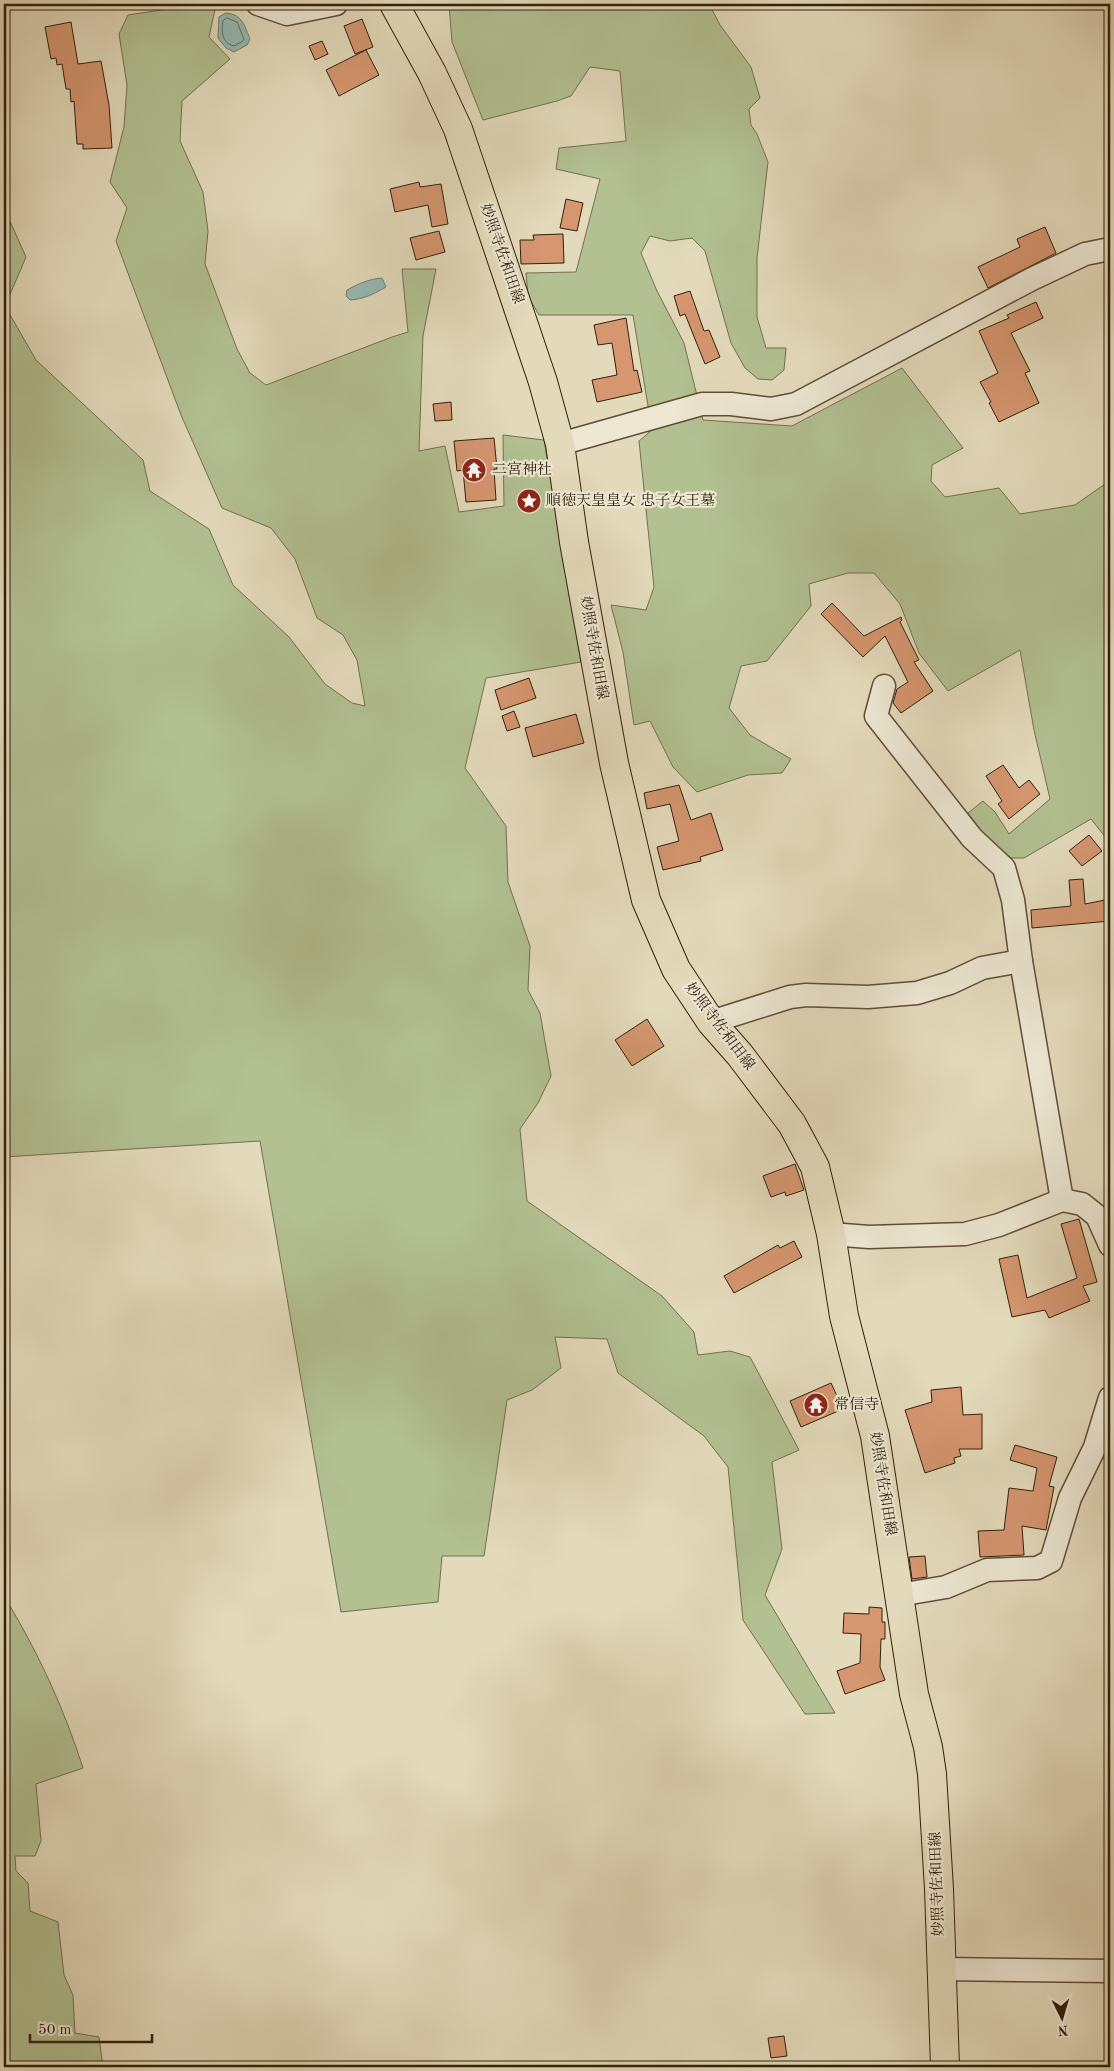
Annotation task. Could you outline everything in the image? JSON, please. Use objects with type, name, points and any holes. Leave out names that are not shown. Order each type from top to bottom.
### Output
[{"type":"main road","name":"妙照寺佐和田線","points":[[394,4],[432,73],[458,129],[544,382],[560,444],[574,542],[614,763],[646,900],[676,969],[711,1022],[740,1056],[792,1124],[815,1167],[831,1234],[844,1316],[875,1436],[914,1694],[928,1747],[932,1774],[939,1889],[944,2067]]},
{"type":"street","points":[[258,4],[287,14],[336,4]]},
{"type":"street","points":[[560,444],[702,404],[731,404],[770,409],[796,404],[1032,279],[1085,254],[1110,249]]},
{"type":"street","points":[[884,686],[876,716],[972,838],[1004,868],[1013,900],[1020,961],[1062,1200]]},
{"type":"street","points":[[711,1022],[790,997],[806,995],[868,997],[917,993],[950,983],[982,968],[1020,961]]},
{"type":"street","points":[[831,1234],[869,1237],[965,1234],[999,1226],[1062,1200],[1082,1204],[1097,1216],[1110,1245]]},
{"type":"street","points":[[899,1595],[946,1586],[987,1570],[1037,1568],[1051,1562],[1070,1498],[1095,1447],[1110,1398]]},
{"type":"street","points":[[940,1969],[1110,1971]]},
{"type":"green space","points":[[201,4],[216,5],[209,37],[230,59],[182,101],[180,141],[203,192],[208,231],[205,264],[237,349],[250,373],[266,385],[408,332],[402,269],[436,269],[423,336],[419,451],[445,446],[459,512],[504,506],[503,435],[544,440],[581,662],[486,678],[465,768],[506,826],[508,882],[530,946],[528,990],[540,1013],[551,1076],[538,1103],[520,1129],[527,1201],[662,1296],[694,1332],[698,1355],[730,1351],[750,1357],[799,1450],[772,1462],[782,1549],[765,1595],[835,1713],[805,1714],[743,1620],[728,1467],[704,1436],[618,1373],[607,1339],[555,1337],[561,1368],[532,1390],[507,1400],[484,1556],[442,1556],[438,1602],[341,1612],[260,1141],[4,1157],[4,208],[26,257],[5,306],[36,360],[143,460],[150,491],[209,529],[233,585],[289,637],[325,684],[352,703],[365,706],[357,660],[343,635],[317,618],[295,559],[271,528],[222,508],[181,415],[116,241],[127,208],[110,182],[124,127],[127,85],[119,34],[128,15]]},
{"type":"green space","points":[[449,4],[709,4],[720,25],[751,67],[760,98],[749,109],[751,125],[757,134],[768,162],[757,258],[757,317],[766,348],[786,348],[784,370],[772,380],[758,379],[745,368],[731,343],[705,251],[692,238],[670,241],[650,236],[641,253],[657,291],[684,343],[703,420],[792,426],[902,368],[963,448],[932,465],[931,481],[945,497],[999,488],[1020,514],[1075,505],[1105,484],[1110,485],[1110,843],[1091,819],[1024,858],[1011,858],[987,841],[968,813],[983,801],[995,812],[1009,834],[1050,799],[1034,730],[1020,650],[948,691],[919,653],[900,604],[874,573],[848,573],[809,584],[811,606],[767,661],[741,666],[729,708],[750,735],[791,759],[782,773],[748,775],[697,792],[673,767],[650,721],[634,725],[623,652],[611,605],[646,610],[654,587],[639,441],[652,430],[633,315],[539,315],[528,296],[526,273],[576,272],[600,179],[556,169],[559,148],[626,141],[620,71],[590,67],[571,96],[483,120],[452,42]]},
{"type":"green space","points":[[4,1596],[28,1637],[49,1680],[83,1768],[36,1784],[41,1841],[35,1856],[15,1856],[16,1871],[28,1883],[30,1911],[58,1922],[64,1975],[73,1995],[75,2033],[99,2037],[103,2067],[4,2067]]},
{"type":"water","points":[[226,13],[239,18],[250,39],[247,45],[234,52],[226,48],[218,38],[219,17]]},
{"type":"water","points":[[382,278],[386,287],[377,292],[350,300],[346,296],[347,290],[359,284]]},
{"type":"building","points":[[362,19],[373,47],[355,54],[344,26]]},
{"type":"building","points":[[71,22],[78,64],[101,61],[109,105],[112,148],[83,149],[83,144],[77,144],[74,101],[71,102],[70,89],[66,89],[62,64],[57,65],[56,58],[51,59],[45,27]]},
{"type":"building","points":[[322,41],[328,54],[315,60],[309,46]]},
{"type":"building","points":[[366,50],[379,75],[339,96],[326,70]]},
{"type":"building","points":[[419,182],[420,187],[441,184],[448,224],[432,227],[428,205],[395,212],[390,189]]},
{"type":"building","points":[[566,199],[583,203],[577,231],[560,228]]},
{"type":"building","points":[[1045,227],[1056,253],[988,288],[978,267],[1020,247],[1017,239]]},
{"type":"building","points":[[439,231],[445,252],[416,260],[410,238]]},
{"type":"building","points":[[563,234],[564,263],[521,264],[520,240],[534,240],[533,235]]},
{"type":"building","points":[[690,291],[704,331],[709,330],[720,357],[705,364],[685,314],[680,316],[674,296]]},
{"type":"building","points":[[1036,302],[1043,318],[1011,333],[1030,371],[1025,373],[1039,403],[999,422],[980,382],[998,373],[979,331],[1009,318],[1007,315]]},
{"type":"building","points":[[626,318],[634,371],[637,370],[642,392],[597,402],[592,380],[617,375],[612,343],[598,345],[594,325]]},
{"type":"building","points":[[451,402],[452,420],[435,421],[433,404]]},
{"type":"building","name":"二宮神社","points":[[494,438],[497,469],[494,469],[496,500],[466,502],[463,470],[457,471],[454,441]]},
{"type":"building","points":[[832,603],[864,636],[901,617],[902,620],[900,622],[919,660],[914,662],[933,691],[901,713],[893,703],[897,689],[908,682],[885,636],[863,657],[821,614]]},
{"type":"building","points":[[529,678],[536,698],[501,710],[495,690]]},
{"type":"building","points":[[514,711],[520,727],[507,731],[502,716]]},
{"type":"building","points":[[576,714],[584,743],[533,757],[525,728]]},
{"type":"building","points":[[1003,765],[1019,788],[1029,780],[1040,794],[1009,819],[998,804],[1002,801],[986,776]]},
{"type":"building","points":[[679,785],[691,820],[711,813],[723,850],[700,857],[701,861],[663,870],[657,847],[679,841],[670,804],[647,809],[644,793]]},
{"type":"building","points":[[1089,835],[1102,851],[1082,866],[1069,851]]},
{"type":"building","points":[[1083,879],[1085,904],[1110,899],[1110,921],[1032,928],[1031,910],[1071,906],[1069,880]]},
{"type":"building","points":[[647,1019],[664,1046],[632,1066],[615,1040]]},
{"type":"building","points":[[795,1164],[804,1190],[786,1196],[785,1192],[771,1197],[763,1176]]},
{"type":"building","points":[[1079,1219],[1097,1282],[1083,1286],[1090,1301],[1049,1318],[1045,1310],[1012,1317],[999,1259],[1018,1255],[1027,1298],[1077,1278],[1061,1224]]},
{"type":"building","points":[[794,1241],[802,1257],[734,1293],[724,1276],[778,1245],[780,1248]]},
{"type":"building","name":"常信寺","points":[[831,1383],[843,1409],[801,1427],[790,1401]]},
{"type":"building","points":[[961,1387],[963,1415],[982,1414],[982,1449],[959,1449],[961,1456],[954,1458],[955,1463],[925,1473],[905,1410],[932,1402],[931,1390]]},
{"type":"building","points":[[1015,1445],[1057,1457],[1049,1486],[1054,1487],[1046,1530],[1022,1526],[1024,1555],[980,1557],[978,1531],[1004,1530],[1009,1488],[1033,1491],[1037,1468],[1010,1460]]},
{"type":"building","points":[[925,1556],[927,1577],[912,1579],[909,1557]]},
{"type":"building","points":[[869,1607],[882,1608],[882,1622],[885,1622],[885,1639],[881,1639],[880,1667],[885,1680],[845,1694],[837,1671],[860,1663],[861,1634],[843,1633],[844,1613],[869,1614]]},
{"type":"building","points":[[784,2036],[787,2056],[771,2058],[768,2038]]},
{"type":"place","name":"二宮神社","points":[[474,470]]},
{"type":"place","name":"順徳天皇皇女 忠子女王墓","points":[[529,501]]},
{"type":"place","name":"常信寺","points":[[816,1405]]}]
